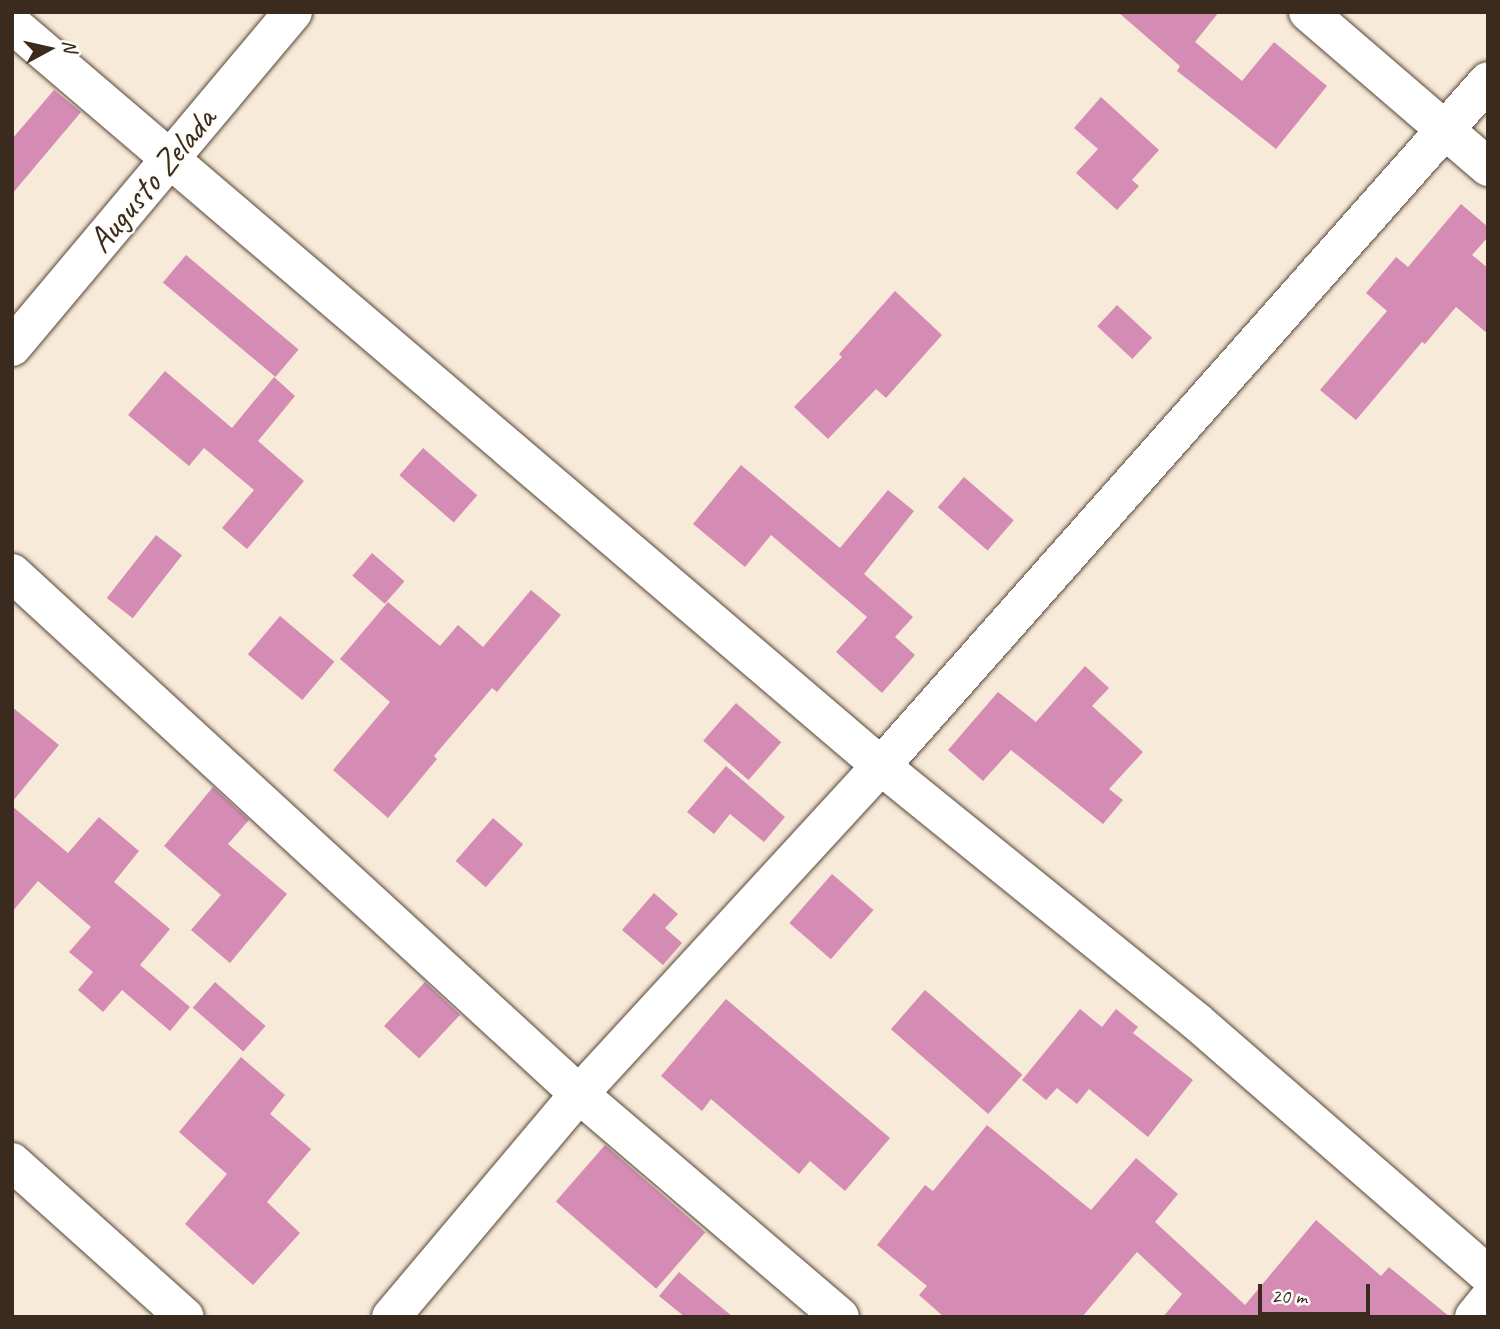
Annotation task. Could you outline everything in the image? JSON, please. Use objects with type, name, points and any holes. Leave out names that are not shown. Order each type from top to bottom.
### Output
[{"type":"street","name":"Augusto Zelada","points":[[12,347],[293,12]]},
{"type":"street","points":[[1308,12],[1488,167]]},
{"type":"street","points":[[12,24],[881,766],[1196,1021],[1488,1275]]},
{"type":"street","points":[[391,1317],[579,1094],[881,766],[1488,80]]},
{"type":"street","points":[[12,573],[579,1094],[840,1317]]},
{"type":"street","points":[[12,1162],[185,1317]]},
{"type":"street","points":[[1474,1317],[1488,1300]]},
{"type":"building","points":[[1118,12],[1219,12],[1195,42],[1242,81],[1274,42],[1327,86],[1276,149],[1177,71],[1180,66]]},
{"type":"building","points":[[54,90],[81,112],[12,194],[12,139]]},
{"type":"building","points":[[1101,97],[1159,150],[1132,180],[1139,186],[1117,210],[1076,173],[1098,149],[1074,128]]},
{"type":"building","points":[[1461,204],[1488,227],[1488,237],[1472,255],[1488,268],[1488,334],[1456,307],[1425,344],[1422,342],[1356,420],[1320,390],[1387,311],[1366,293],[1396,257],[1408,267]]},
{"type":"building","points":[[186,255],[299,349],[275,377],[163,283]]},
{"type":"building","points":[[895,291],[942,335],[886,398],[876,389],[828,439],[794,407],[842,357],[839,354]]},
{"type":"building","points":[[1117,305],[1152,338],[1132,359],[1097,326]]},
{"type":"building","points":[[165,371],[232,428],[274,377],[295,396],[258,441],[304,481],[247,549],[222,528],[254,490],[204,448],[189,466],[128,415]]},
{"type":"building","points":[[423,448],[477,495],[454,522],[399,475]]},
{"type":"building","points":[[741,465],[840,548],[888,490],[914,511],[864,574],[913,617],[895,637],[915,655],[882,693],[836,652],[867,617],[771,535],[745,567],[693,524]]},
{"type":"building","points":[[964,477],[1014,520],[988,550],[938,507]]},
{"type":"building","points":[[156,535],[182,555],[133,618],[107,598]]},
{"type":"building","points":[[372,553],[404,581],[385,604],[352,576]]},
{"type":"building","points":[[531,590],[561,615],[497,692],[492,688],[434,756],[437,759],[388,818],[333,770],[390,702],[340,659],[388,602],[440,646],[458,625],[483,647]]},
{"type":"building","points":[[280,616],[334,662],[302,700],[248,654]]},
{"type":"building","points":[[1085,666],[1109,688],[1092,706],[1143,752],[1109,789],[1123,800],[1103,824],[1011,750],[983,781],[948,750],[998,692],[1036,722]]},
{"type":"building","points":[[736,703],[781,742],[748,780],[703,741]]},
{"type":"building","points":[[12,707],[59,745],[12,802]]},
{"type":"building","points":[[726,766],[785,817],[764,842],[730,814],[714,834],[687,812]]},
{"type":"building","points":[[213,787],[249,820],[228,844],[287,894],[230,963],[191,930],[221,895],[164,846]]},
{"type":"building","points":[[12,806],[68,853],[99,817],[139,851],[114,882],[170,929],[140,965],[190,1007],[170,1031],[122,990],[103,1012],[78,990],[93,972],[69,952],[91,927],[38,881],[12,912]]},
{"type":"building","points":[[493,818],[523,844],[486,887],[456,861]]},
{"type":"building","points":[[832,874],[874,910],[831,959],[789,923]]},
{"type":"building","points":[[654,893],[678,914],[665,928],[682,943],[663,965],[622,930]]},
{"type":"building","points":[[215,982],[266,1026],[243,1052],[193,1008]]},
{"type":"building","points":[[425,982],[460,1015],[419,1059],[384,1026]]},
{"type":"building","points":[[925,990],[1022,1075],[988,1114],[891,1029]]},
{"type":"building","points":[[726,999],[890,1138],[845,1191],[810,1161],[799,1174],[711,1099],[702,1111],[661,1076]]},
{"type":"building","points":[[1080,1009],[1102,1027],[1116,1009],[1138,1027],[1133,1033],[1193,1080],[1148,1137],[1089,1089],[1077,1104],[1057,1088],[1046,1100],[1022,1080]]},
{"type":"building","points":[[241,1057],[285,1095],[270,1114],[311,1149],[267,1202],[300,1233],[253,1285],[185,1224],[227,1174],[179,1132]]},
{"type":"building","points":[[987,1125],[1091,1210],[1136,1158],[1178,1194],[1155,1222],[1245,1305],[1316,1220],[1381,1276],[1389,1267],[1450,1317],[1163,1317],[1182,1294],[1137,1252],[1082,1317],[944,1317],[919,1295],[927,1286],[877,1245],[925,1185],[933,1191]]},
{"type":"building","points":[[605,1145],[705,1232],[656,1289],[556,1202]]},
{"type":"building","points":[[679,1272],[733,1317],[685,1317],[659,1296]]}]
